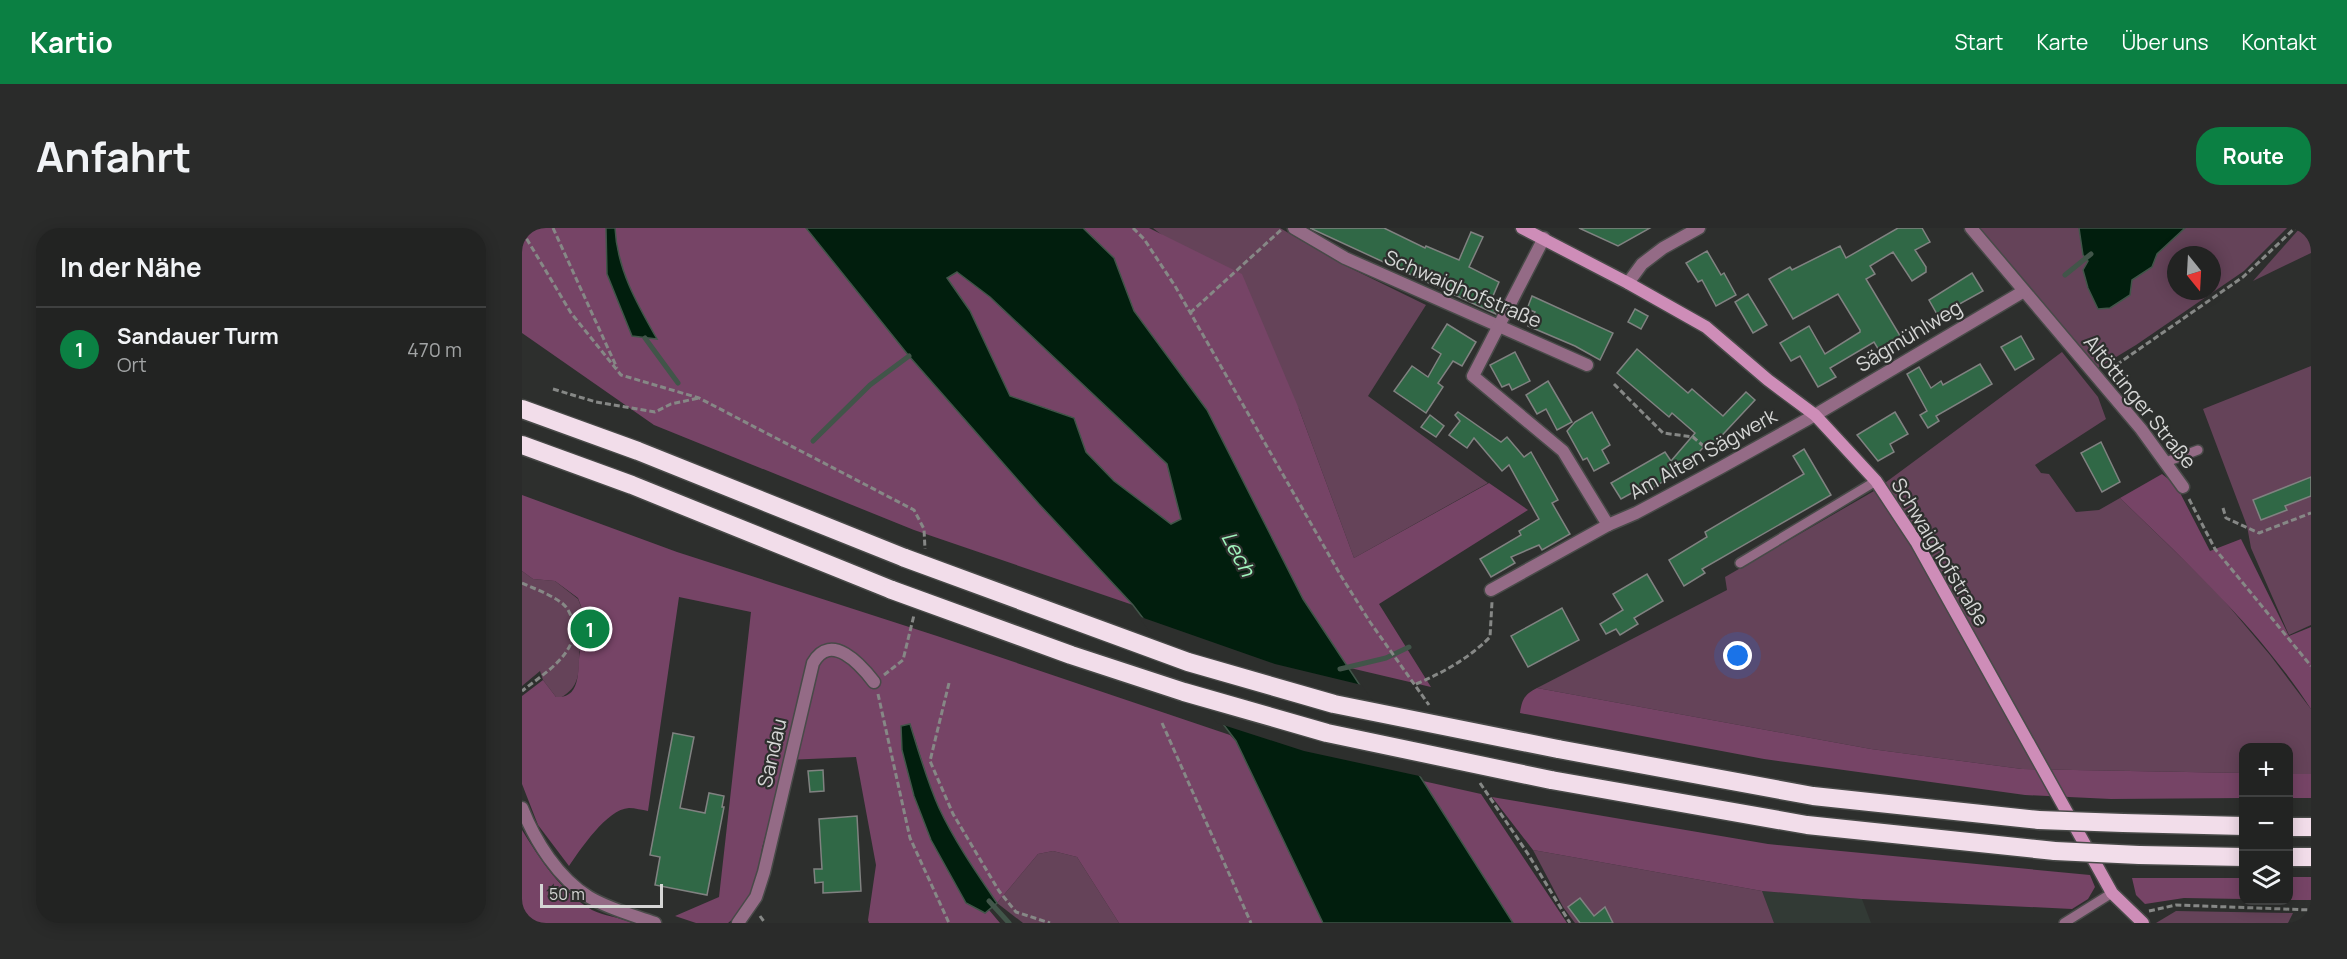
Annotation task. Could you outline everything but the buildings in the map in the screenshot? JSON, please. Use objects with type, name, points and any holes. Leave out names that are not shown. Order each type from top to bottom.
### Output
[{"type":"highway","points":[[522,409],[638,451],[905,558],[1188,663],[1334,704],[1558,749],[1813,796],[2039,820],[2239,826]]},
{"type":"highway","points":[[522,445],[632,485],[892,590],[1083,659],[1316,730],[1551,780],[1807,825],[2055,851],[2239,856]]},
{"type":"highway","points":[[2293,827],[2311,827]]},
{"type":"highway","points":[[2293,857],[2311,857]]},
{"type":"street","name":"Schwaighofstraße","points":[[1294,228],[1355,263],[1501,325],[1587,365]]},
{"type":"street","name":"Schwaighofstraße","points":[[1522,228],[1707,327],[1768,380],[1815,415],[1875,482],[1917,543],[2112,893],[2139,918]]},
{"type":"street","points":[[1628,283],[1642,264],[1663,248],[1699,228]]},
{"type":"street","name":"Altöttinger Straße","points":[[1971,228],[2097,377],[2166,462],[2183,487]]},
{"type":"street","points":[[1544,238],[1473,376],[1563,451],[1608,525]]},
{"type":"street","name":"Sägmühlweg","points":[[1815,415],[2024,291]]},
{"type":"street","name":"Am Alten Sägwerk","points":[[1491,590],[1608,525],[1647,508],[1815,415]]},
{"type":"street","name":"Sandau","points":[[738,923],[756,897],[764,872],[816,656],[836,650],[843,652],[863,668],[874,682]]},
{"type":"street","points":[[522,808],[544,850],[579,890],[603,904],[655,923]]},
{"type":"lane","points":[[2166,462],[2198,450]]},
{"type":"lane","points":[[1740,563],[1875,482]]},
{"type":"lane","points":[[2064,923],[2112,893]]},
{"type":"path","points":[[553,228],[621,375]]},
{"type":"path","points":[[1133,228],[1144,239],[1190,313],[1316,534],[1385,643],[1416,684],[1434,713]]},
{"type":"path","points":[[1190,313],[1283,228]]},
{"type":"path","points":[[2097,377],[2243,277],[2295,228]]},
{"type":"path","points":[[522,231],[571,313],[621,375],[699,398],[914,510],[924,529],[926,545],[924,556]]},
{"type":"path","points":[[1614,384],[1663,433],[1693,437],[1714,454]]},
{"type":"path","points":[[553,388],[596,402],[655,412],[671,404],[699,398]]},
{"type":"path","name":"Altöttinger Straße","points":[[2183,487],[2215,549],[2311,666]]},
{"type":"path","points":[[2223,508],[2226,518],[2259,533],[2311,513]]},
{"type":"path","points":[[522,583],[563,604],[568,610],[574,628],[574,637],[568,650],[552,667],[522,691]]},
{"type":"path","points":[[1416,684],[1449,670],[1477,650],[1490,637],[1491,590]]},
{"type":"path","points":[[915,609],[903,660],[874,682],[910,838],[949,923]]},
{"type":"path","points":[[949,682],[930,761],[952,814],[999,891],[1016,912],[1050,923]]},
{"type":"path","points":[[1162,723],[1251,923]]},
{"type":"path","points":[[1477,779],[1528,854],[1570,923]]},
{"type":"path","points":[[2139,918],[2176,905],[2311,910]]},
{"type":"shaded area","points":[[522,228],[606,228],[607,274],[632,336],[656,339],[631,292],[616,249],[615,228],[806,228],[909,356],[1039,504],[1133,605],[914,530],[654,425],[522,333]]},
{"type":"shaded area","points":[[1083,228],[1149,228],[1242,274],[1299,409],[1354,558],[1489,483],[1528,510],[1379,604],[1431,687],[1346,667],[1303,599],[1207,410],[1134,311],[1114,258]]},
{"type":"shaded area","points":[[1153,228],[1280,228],[1342,264],[1426,305],[1368,396],[1488,483],[1354,558],[1299,409],[1162,235]]},
{"type":"shaded area","points":[[1975,228],[2079,228],[2083,255],[2088,261],[2086,266],[2110,308],[2130,295],[2131,281],[2152,267],[2157,254],[2185,228],[2287,228],[2244,271],[2221,287],[2221,246],[2167,246],[2167,300],[2202,300],[2098,368]]},
{"type":"shaded area","points":[[2300,228],[2311,228],[2311,253],[2253,281]]},
{"type":"shaded area","points":[[957,272],[990,297],[1167,464],[1182,519],[1171,525],[1114,481],[1086,452],[1074,418],[1010,396],[970,311],[947,278]]},
{"type":"shaded area","points":[[2062,352],[2098,397],[2106,419],[2035,465],[2041,473],[2049,474],[2076,512],[2099,510],[2120,498],[2216,591],[2270,655],[2311,709],[2311,785],[2293,786],[2293,743],[2239,743],[2239,773],[2022,769],[1871,749],[1537,688],[1727,590],[1725,577],[1874,491]]},
{"type":"shaded area","points":[[2311,366],[2311,625],[2289,635],[2251,548],[2247,526],[2203,409]]},
{"type":"shaded area","points":[[2162,474],[2176,485],[2210,551],[2241,539],[2289,636],[2311,627],[2311,709],[2246,624],[2120,498]]},
{"type":"shaded area","points":[[522,495],[677,552],[937,636],[1230,735],[1236,741],[1323,923],[1119,923],[1077,857],[1053,851],[1038,854],[997,903],[945,821],[927,777],[910,724],[914,796],[931,840],[966,903],[985,913],[989,910],[1000,923],[869,923],[876,865],[856,757],[786,760],[762,848],[759,873],[751,897],[740,913],[728,923],[696,923],[675,916],[719,897],[751,612],[679,597],[648,811],[629,808],[612,815],[595,831],[569,866],[538,825],[522,784],[522,696],[543,680],[556,697],[571,693],[577,680],[580,650],[590,646],[600,628],[582,609],[578,598],[555,581],[533,579],[522,571]]},
{"type":"shaded area","points":[[522,571],[533,579],[555,581],[578,599],[582,609],[600,628],[589,646],[579,652],[575,684],[567,694],[560,698],[556,697],[543,680],[540,671],[522,686]]},
{"type":"shaded area","points":[[1537,688],[1871,749],[2022,769],[2239,773],[2239,798],[2111,799],[2025,795],[1764,759],[1520,713],[1525,697]]},
{"type":"shaded area","points":[[2293,774],[2311,774],[2311,798],[2293,798]]},
{"type":"shaded area","points":[[1423,781],[1481,794],[1567,923],[1513,923]]},
{"type":"shaded area","points":[[1492,797],[1768,844],[2090,875],[2095,887],[2088,899],[2072,909],[1862,899],[1762,891],[1533,850]]},
{"type":"shaded area","points":[[522,830],[561,885],[581,903],[601,914],[632,923],[522,923]]},
{"type":"shaded area","points":[[1533,850],[1762,891],[1774,923],[1575,923],[1563,907]]},
{"type":"shaded area","points":[[1053,851],[1077,857],[1119,923],[1023,923],[997,903],[1038,854]]},
{"type":"shaded area","points":[[2293,877],[2311,877],[2311,900],[2293,900]]},
{"type":"shaded area","points":[[2132,878],[2239,878],[2239,899],[2184,898],[2145,904],[2136,895]]},
{"type":"shaded area","points":[[1762,891],[1862,899],[1871,923],[1774,923]]},
{"type":"shaded area","points":[[2176,911],[2293,913],[2288,923],[2156,923]]},
{"type":"water","points":[[606,228],[615,228],[624,272],[635,299],[657,339],[632,336],[607,274]]},
{"type":"water","name":"Lech","points":[[806,228],[1083,228],[1114,258],[1134,311],[1207,410],[1303,599],[1513,923],[1323,923],[1236,741],[1133,605],[1039,504],[909,356]],"holes":[[[957,272],[990,297],[1167,464],[1181,519],[1171,524],[1114,481],[1086,452],[1074,418],[1010,396],[970,311],[947,278]]]},
{"type":"water","points":[[2079,228],[2185,228],[2157,254],[2152,267],[2132,280],[2130,295],[2110,308],[2098,309],[2083,270],[2088,261],[2083,255]]},
{"type":"water","points":[[910,724],[927,777],[945,821],[997,903],[985,913],[966,903],[931,840],[914,796],[902,750],[901,726]]},
{"type":"pier","points":[[1138,616],[1275,664],[1362,685],[1424,777],[1304,751],[1217,723]]},
{"type":"waterway","points":[[2065,275],[2091,254]]},
{"type":"waterway","points":[[645,338],[678,383]]},
{"type":"waterway","points":[[813,441],[870,385],[909,356]]},
{"type":"waterway","points":[[1340,669],[1386,658],[1409,647]]},
{"type":"waterway","points":[[989,901],[1009,923]]},
{"type":"place","name":"Sandauer Turm","points":[[590,629]]}]
